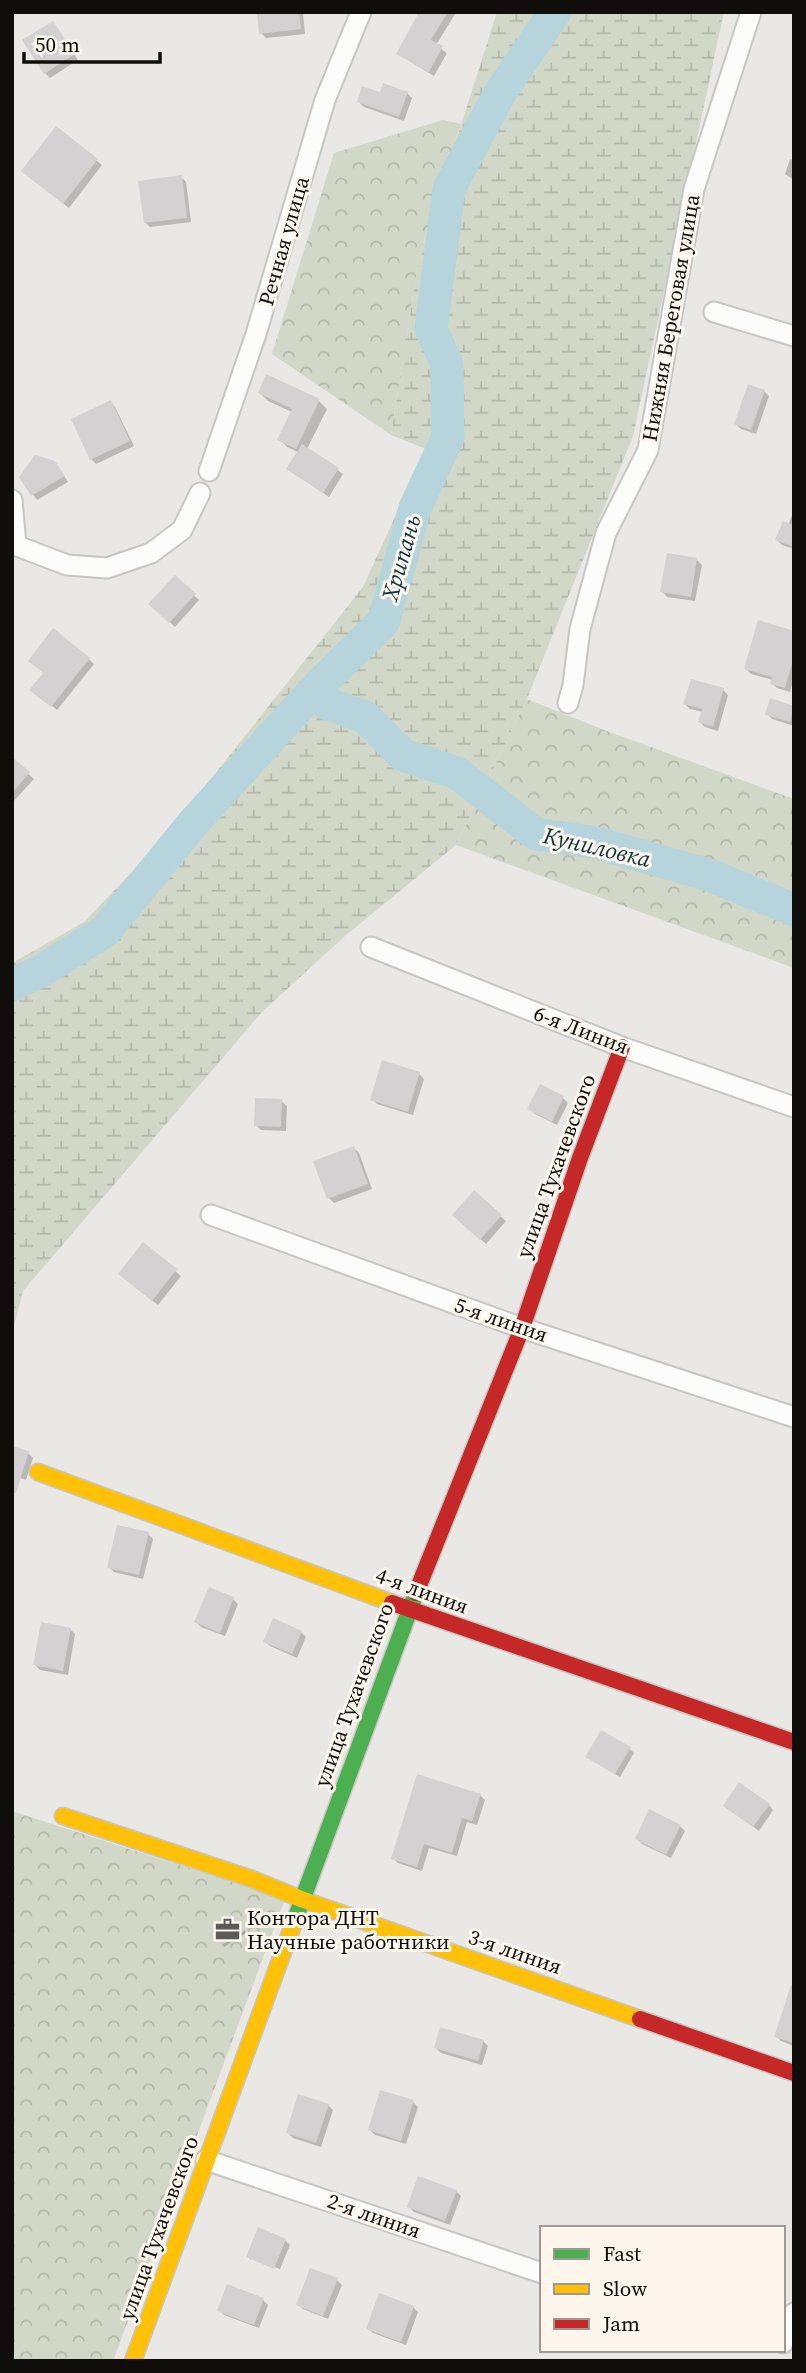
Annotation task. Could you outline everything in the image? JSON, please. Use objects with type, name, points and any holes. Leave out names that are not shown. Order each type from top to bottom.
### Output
[{"type":"street","name":"Речная улица","points":[[209,471],[256,334],[325,100],[361,12]]},
{"type":"street","name":"Нижняя Береговая улица","points":[[568,702],[573,685],[580,629],[607,533],[648,450],[694,189],[751,12]]},
{"type":"street","points":[[714,312],[794,336]]},
{"type":"street","points":[[12,500],[14,544],[67,565],[107,568],[151,553],[182,530],[200,493]]},
{"type":"street","name":"6-я Линия","points":[[371,947],[622,1047],[794,1107]]},
{"type":"street","name":"улица Тухачевского","points":[[133,2361],[409,1609],[522,1328],[580,1158],[622,1047]]},
{"type":"street","name":"5-я линия","points":[[211,1215],[522,1328],[794,1417]]},
{"type":"street","name":"4-я линия","points":[[38,1472],[409,1609],[794,1742]]},
{"type":"street","name":"3-я линия","points":[[63,1816],[252,1879],[301,1899],[794,2073]]},
{"type":"street","name":"2-я линия","points":[[206,2160],[540,2272]]},
{"type":"street","points":[[785,2336],[794,2313]]},
{"type":"green space","points":[[497,12],[724,12],[633,436],[527,699],[456,845],[345,936],[262,1012],[23,1291],[12,1334],[12,963],[84,922],[160,843],[363,587],[426,449],[391,435],[419,257]]},
{"type":"green space","points":[[443,120],[461,124],[419,257],[391,435],[272,354],[334,153]]},
{"type":"green space","points":[[527,699],[794,799],[794,968],[456,845]]},
{"type":"green space","points":[[12,1811],[285,1899],[113,2361],[12,2361]]},
{"type":"building","points":[[257,12],[299,12],[301,29],[259,34]]},
{"type":"building","points":[[419,12],[448,12],[431,40],[443,46],[429,72],[396,54]]},
{"type":"building","points":[[53,21],[75,54],[44,74],[22,40]]},
{"type":"building","points":[[383,83],[408,92],[399,117],[357,102],[362,86],[380,92]]},
{"type":"building","points":[[56,126],[98,159],[63,204],[21,171]]},
{"type":"building","points":[[182,175],[187,218],[144,223],[138,181]]},
{"type":"building","points":[[266,374],[320,399],[296,449],[277,440],[292,409],[258,393]]},
{"type":"building","points":[[748,384],[765,390],[751,430],[734,424]]},
{"type":"building","points":[[111,400],[130,441],[90,460],[71,419]]},
{"type":"building","points":[[302,444],[339,468],[323,493],[286,469]]},
{"type":"building","points":[[35,455],[55,461],[65,476],[31,496],[19,477]]},
{"type":"building","points":[[783,521],[794,525],[794,547],[775,540]]},
{"type":"building","points":[[667,553],[697,558],[691,597],[660,592]]},
{"type":"building","points":[[175,575],[196,594],[169,623],[148,604]]},
{"type":"building","points":[[758,620],[794,631],[794,656],[785,688],[770,684],[772,677],[744,669]]},
{"type":"building","points":[[53,628],[90,658],[51,707],[29,690],[43,673],[28,661]]},
{"type":"building","points":[[691,679],[724,688],[713,727],[698,722],[702,709],[683,704]]},
{"type":"building","points":[[770,698],[794,706],[790,722],[765,715]]},
{"type":"building","points":[[12,757],[30,772],[12,793]]},
{"type":"building","points":[[382,1060],[420,1072],[408,1112],[370,1100]]},
{"type":"building","points":[[540,1084],[564,1096],[552,1122],[527,1109]]},
{"type":"building","points":[[255,1098],[282,1099],[281,1127],[254,1126]]},
{"type":"building","points":[[354,1146],[368,1184],[327,1199],[313,1161]]},
{"type":"building","points":[[474,1190],[502,1215],[480,1240],[452,1215]]},
{"type":"building","points":[[143,1242],[177,1269],[152,1301],[118,1274]]},
{"type":"building","points":[[12,1446],[29,1451],[16,1493],[12,1493]]},
{"type":"building","points":[[117,1525],[149,1532],[139,1575],[107,1568]]},
{"type":"building","points":[[209,1587],[234,1597],[220,1633],[194,1622]]},
{"type":"building","points":[[273,1618],[302,1631],[292,1654],[263,1642]]},
{"type":"building","points":[[41,1622],[71,1628],[63,1671],[33,1665]]},
{"type":"building","points":[[601,1730],[631,1747],[615,1774],[585,1757]]},
{"type":"building","points":[[417,1774],[481,1794],[472,1821],[462,1818],[452,1853],[424,1844],[417,1867],[391,1859]]},
{"type":"building","points":[[739,1782],[770,1804],[753,1827],[723,1806]]},
{"type":"building","points":[[649,1809],[681,1825],[666,1855],[635,1839]]},
{"type":"building","name":"Контора ДНТ Научные работники","points":[[234,1913],[245,1930],[220,1946],[209,1929]]},
{"type":"building","points":[[791,1985],[794,1986],[794,2043],[774,2037]]},
{"type":"building","points":[[440,2027],[484,2040],[478,2061],[434,2048]]},
{"type":"building","points":[[380,2090],[414,2100],[401,2141],[368,2130]]},
{"type":"building","points":[[298,2094],[329,2104],[316,2143],[286,2133]]},
{"type":"building","points":[[418,2176],[457,2190],[445,2221],[407,2207]]},
{"type":"building","points":[[258,2227],[286,2239],[274,2269],[246,2257]]},
{"type":"building","points":[[310,2268],[338,2278],[323,2316],[296,2305]]},
{"type":"building","points":[[227,2284],[264,2298],[254,2325],[217,2311]]},
{"type":"building","points":[[379,2293],[414,2306],[401,2342],[366,2329]]},
{"type":"waterway","name":"Хрипань","points":[[12,985],[43,970],[105,931],[195,821],[319,685],[384,621],[415,508],[448,437],[447,364],[431,329],[449,189],[500,93],[555,12]]},
{"type":"waterway","name":"Куниловка","points":[[319,685],[328,704],[365,717],[403,755],[457,773],[536,834],[597,843],[712,876],[794,910]]},
{"type":"traffic: fast","points":[[293,1925],[416,1593]]},
{"type":"traffic: slow","points":[[38,1472],[392,1603]]},
{"type":"traffic: slow","points":[[63,1816],[252,1879],[301,1899],[640,2019]]},
{"type":"traffic: slow","points":[[133,2361],[293,1925]]},
{"type":"traffic: jam","points":[[416,1593],[522,1328],[580,1158],[622,1047]]},
{"type":"traffic: jam","points":[[392,1603],[794,1742]]},
{"type":"traffic: jam","points":[[640,2019],[794,2073]]},
{"type":"place","name":"Контора ДНТ Научные работники","points":[[227,1930]]}]
